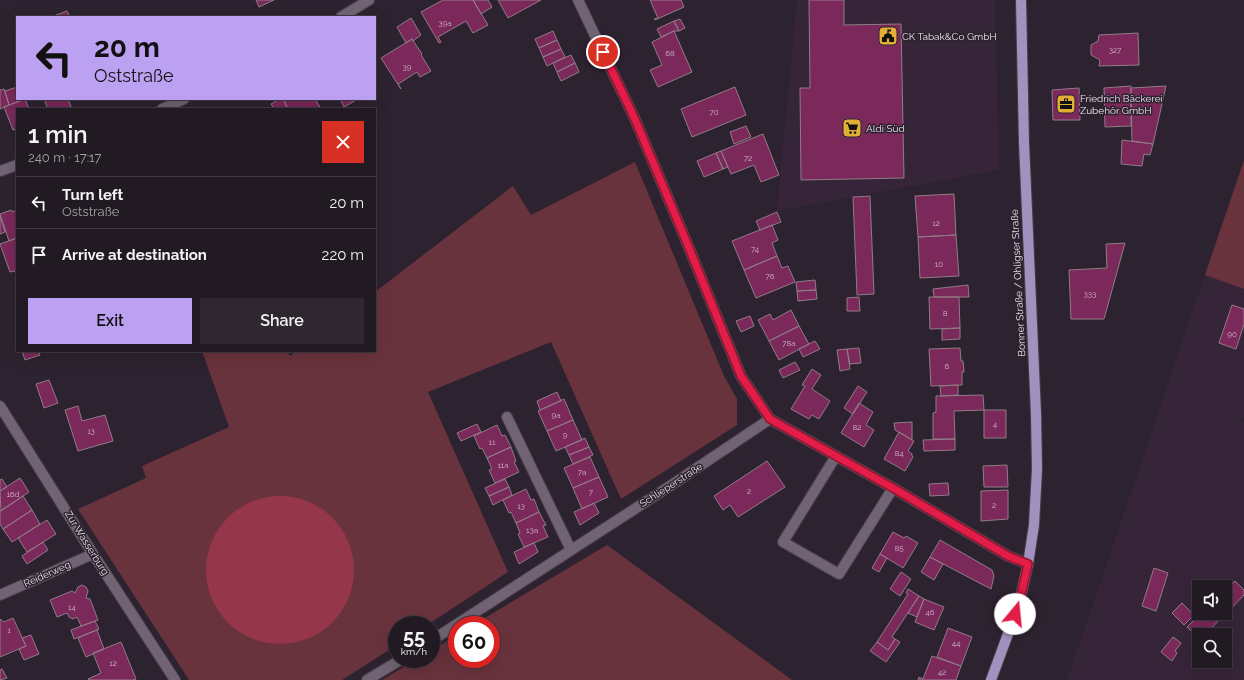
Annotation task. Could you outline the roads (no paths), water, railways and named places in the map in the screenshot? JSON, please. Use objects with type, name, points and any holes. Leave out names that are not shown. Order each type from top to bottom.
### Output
[{"type":"main road","name":"Bonner Straße / Ohligser Straße","points":[[991,680],[1019,604],[1028,564],[1034,525],[1037,470],[1036,414],[1024,143],[1021,0]]},
{"type":"street","points":[[343,16],[369,0]]},
{"type":"street","points":[[578,0],[634,117],[741,376],[770,419],[893,488],[1008,556],[1028,564]]},
{"type":"street","points":[[164,108],[182,100]]},
{"type":"street","points":[[0,171],[16,165]]},
{"type":"street","name":"Zur Wasserburg","points":[[0,406],[93,554],[175,680]]},
{"type":"street","points":[[507,417],[571,550]]},
{"type":"street","name":"Schlieperstraße","points":[[440,635],[670,486],[770,419]]},
{"type":"street","points":[[836,456],[783,542],[839,574],[893,488]]},
{"type":"street","name":"Reiderweg","points":[[0,595],[93,554]]},
{"type":"street","points":[[367,680],[388,667]]},
{"type":"place","name":"CK Tabak&Co GmbH","points":[[888,36]]},
{"type":"place","name":"Friedrich Bäckerei Zubehör GmbH","points":[[1066,104]]},
{"type":"place","name":"Aldi Süd","points":[[852,128]]}]
